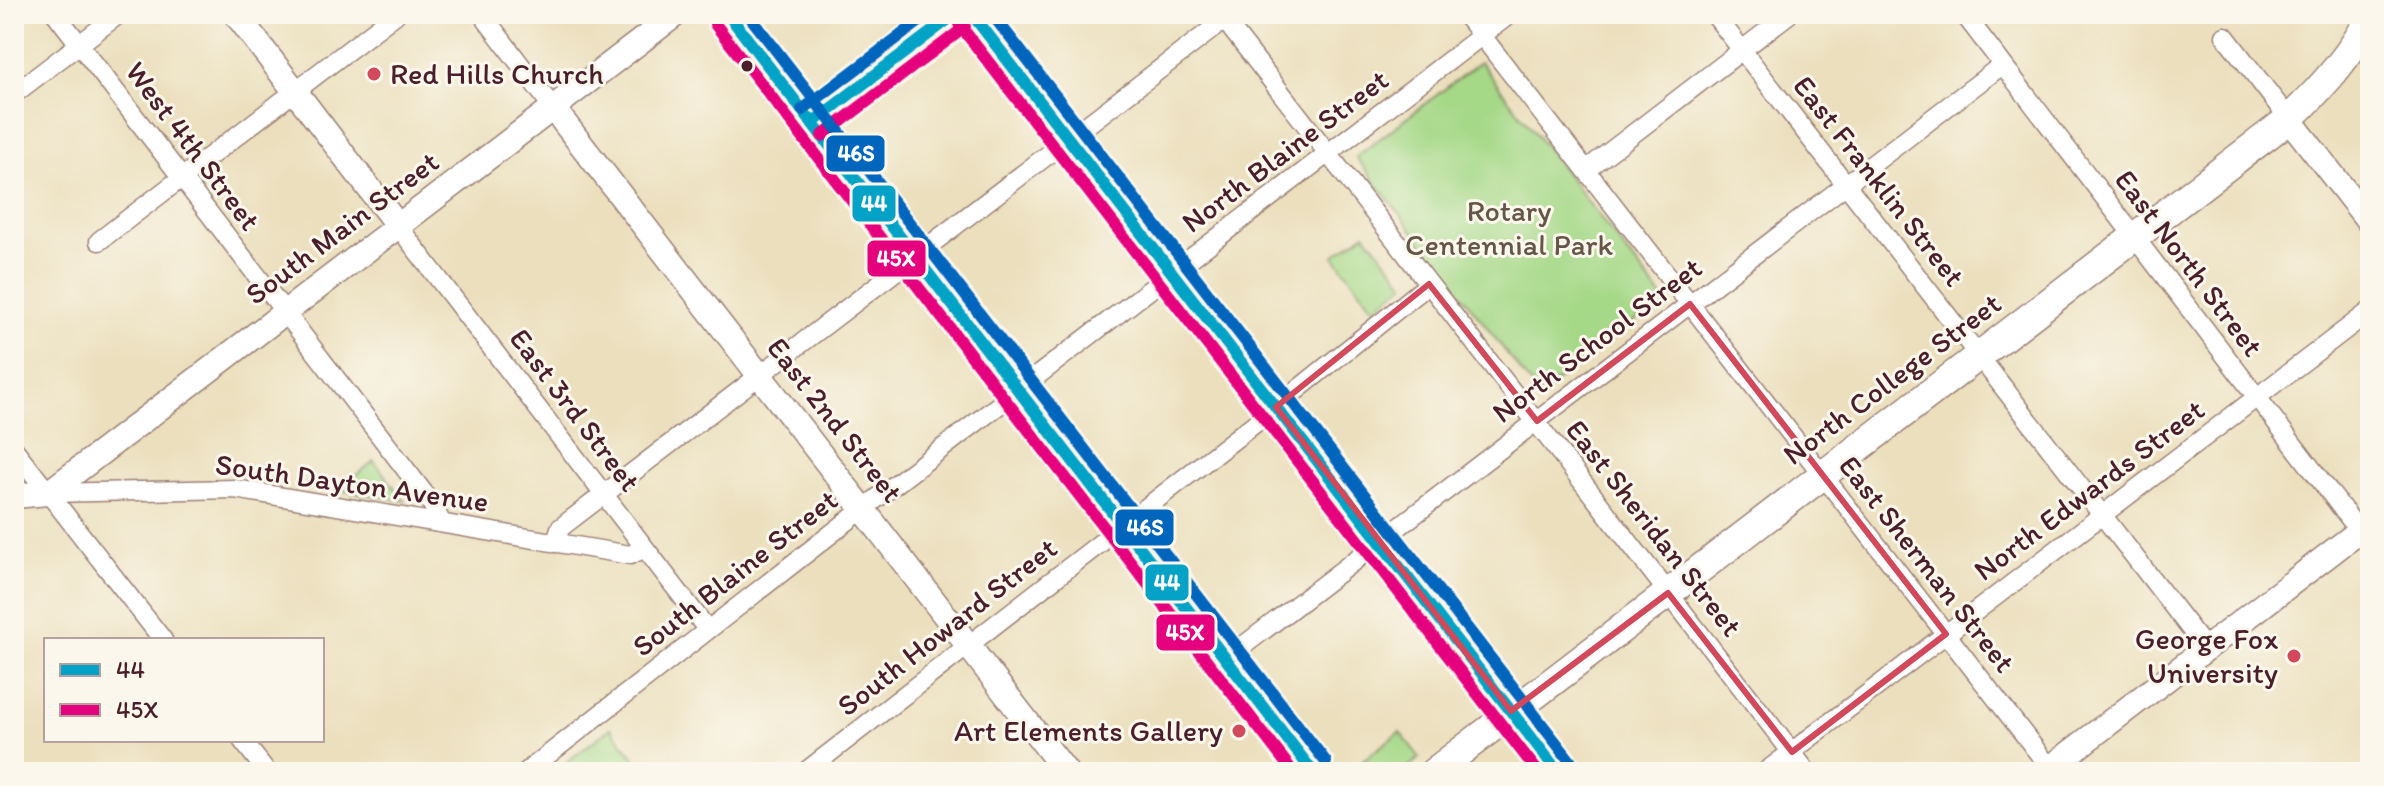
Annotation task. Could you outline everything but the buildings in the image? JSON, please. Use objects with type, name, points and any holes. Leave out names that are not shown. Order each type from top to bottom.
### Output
[{"type":"main road","points":[[728,14],[1313,772]]},
{"type":"main road","points":[[972,14],[1558,772]]},
{"type":"main road","name":"North College Street","points":[[1434,772],[2289,119],[2355,48],[2370,18]]},
{"type":"street","name":"West 4th Street","points":[[56,14],[430,501],[442,523]]},
{"type":"street","points":[[14,94],[119,14]]},
{"type":"street","points":[[236,14],[398,226]]},
{"type":"street","points":[[99,241],[396,14]]},
{"type":"street","points":[[482,14],[553,108]]},
{"type":"street","name":"South Main Street","points":[[48,493],[676,14]]},
{"type":"street","points":[[812,123],[955,14]]},
{"type":"street","name":"East Sherman Street","points":[[1465,14],[1946,634],[2047,770]]},
{"type":"street","name":"North Blaine Street","points":[[1019,391],[1510,14]]},
{"type":"street","name":"East Franklin Street","points":[[1714,14],[2206,649]]},
{"type":"street","points":[[1586,170],[1789,14]]},
{"type":"street","name":"East North Street","points":[[1964,14],[2256,397],[2366,533]]},
{"type":"street","points":[[556,543],[560,528],[1226,16]]},
{"type":"street","name":"East Sheridan Street","points":[[1226,16],[1328,153],[1807,772]]},
{"type":"street","points":[[2225,36],[2370,223]]},
{"type":"street","name":"North School Street","points":[[1226,659],[2002,65]]},
{"type":"street","name":"East 2nd Street","points":[[553,108],[1066,772]]},
{"type":"street","name":"East 3rd Street","points":[[398,226],[707,629]]},
{"type":"street","name":"South Howard Street","points":[[812,770],[1429,284]]},
{"type":"street","name":"North Edwards Street","points":[[1765,772],[2370,311]]},
{"type":"street","name":"South Blaine Street","points":[[526,772],[707,629],[1019,391]]},
{"type":"street","points":[[14,449],[161,638]]},
{"type":"street","name":"South Dayton Avenue","points":[[48,493],[235,489],[630,555],[645,548]]},
{"type":"street","points":[[14,496],[48,493]]},
{"type":"street","points":[[2047,770],[2366,533]]},
{"type":"street","points":[[244,742],[267,772]]},
{"type":"highlighted area","points":[[1429,284],[1537,421],[1690,304],[1946,634],[1792,752],[1668,593],[1511,711],[1276,407]]},
{"type":"green space","name":"Rotary Centennial Park","points":[[1480,62],[1663,299],[1539,395],[1356,157]]},
{"type":"green space","points":[[1365,233],[1405,284],[1374,308],[1334,256]]},
{"type":"green space","points":[[374,461],[405,501],[337,490]]},
{"type":"green space","points":[[611,728],[645,772],[554,772]]},
{"type":"green space","points":[[1400,732],[1420,758],[1401,772],[1347,772]]},
{"type":"transit line","name":"44","points":[[728,14],[1313,772]]},
{"type":"transit line","name":"46S","points":[[748,14],[1326,762]]},
{"type":"transit line","name":"46S","points":[[802,110],[929,14]]},
{"type":"transit line","name":"44","points":[[812,123],[955,14]]},
{"type":"transit line","name":"44","points":[[972,14],[1558,772]]},
{"type":"transit line","name":"46S","points":[[992,14],[1571,762]]},
{"type":"transit line","name":"45X","points":[[715,24],[1293,772]]},
{"type":"transit line","name":"45X","points":[[959,24],[1538,772]]},
{"type":"transit line","name":"45X","points":[[822,136],[965,27]]},
{"type":"place","name":"Red Hills Church","points":[[374,74]]},
{"type":"place","name":"George Fox University","points":[[2294,656]]},
{"type":"place","name":"Art Elements Gallery","points":[[1239,731]]}]
